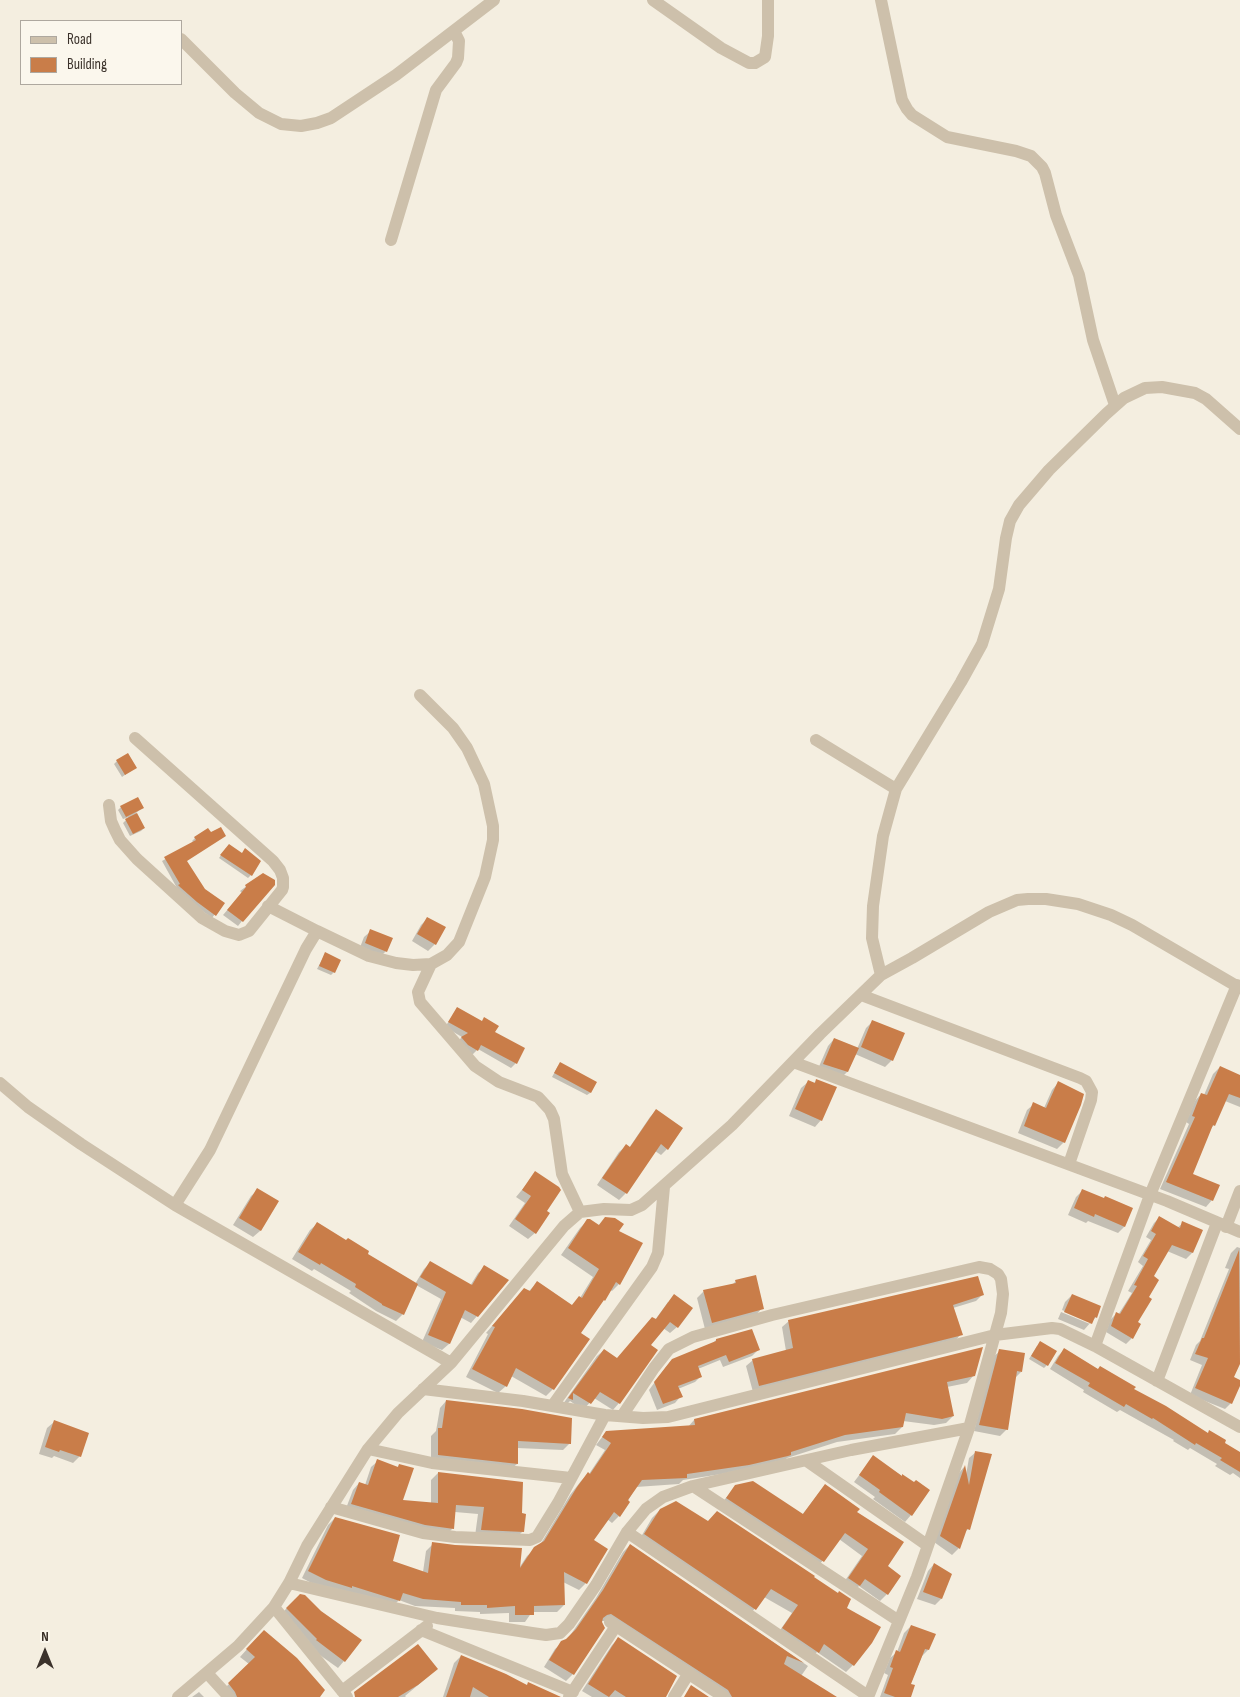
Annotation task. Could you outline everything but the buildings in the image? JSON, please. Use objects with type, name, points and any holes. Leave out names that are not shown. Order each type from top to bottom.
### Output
[{"type":"street","points":[[182,40],[235,93],[259,113],[282,124],[302,126],[331,118],[396,75],[494,0]]},
{"type":"street","points":[[653,0],[743,61],[755,63],[765,57],[768,36],[768,0]]},
{"type":"street","points":[[881,0],[902,100],[912,115],[947,137],[1016,151],[1030,156],[1042,167],[1056,215],[1079,275],[1093,340],[1115,406]]},
{"type":"street","points":[[391,240],[436,90],[456,64],[458,58],[459,41],[454,31]]},
{"type":"street","points":[[881,975],[872,938],[873,906],[883,836],[896,789],[956,691],[982,644],[999,589],[1010,521],[1019,505],[1049,470],[1115,406],[1124,398],[1145,388],[1162,387],[1195,393],[1206,398],[1240,429]]},
{"type":"street","points":[[268,906],[369,956],[396,963],[431,964],[448,955],[459,942],[486,877],[493,840],[493,826],[484,784],[467,748],[453,728],[420,695]]},
{"type":"street","points":[[109,805],[111,821],[120,840],[137,859],[202,918],[225,931],[239,935],[249,931],[284,886],[280,870],[273,861],[135,738]]},
{"type":"street","points":[[816,740],[896,789]]},
{"type":"street","points":[[178,1697],[238,1646],[274,1607],[289,1583],[307,1546],[368,1450],[398,1413],[451,1363],[564,1226],[580,1212],[604,1209],[631,1210],[642,1206],[732,1125],[881,975],[989,912],[1017,900],[1037,899],[1078,904],[1111,915],[1239,986],[1150,1194],[1095,1346]]},
{"type":"street","points":[[175,1205],[210,1150],[306,948],[316,931]]},
{"type":"street","points":[[431,964],[418,992],[420,1002],[475,1066],[498,1082],[538,1097],[547,1106],[554,1119],[562,1174],[580,1212]]},
{"type":"street","points":[[861,995],[1080,1078],[1086,1082],[1092,1092],[1091,1100],[1069,1164]]},
{"type":"street","points":[[793,1062],[1150,1194],[1240,1232]]},
{"type":"street","points":[[0,1083],[28,1107],[81,1144],[175,1205],[451,1363]]},
{"type":"street","points":[[553,1405],[652,1268],[658,1253],[664,1187]]},
{"type":"street","points":[[1157,1380],[1221,1225],[1240,1191]]},
{"type":"street","points":[[622,1416],[654,1368],[670,1349],[682,1342],[709,1332],[772,1315],[980,1267],[990,1269],[998,1274],[1001,1279],[1003,1294],[1001,1313],[969,1428],[917,1577],[868,1697],[627,1532]]},
{"type":"street","points":[[423,1389],[553,1405],[605,1415],[656,1418],[673,1416],[995,1335],[1052,1328],[1060,1329],[1095,1346],[1240,1427]]},
{"type":"street","points":[[331,1507],[423,1533],[463,1538],[530,1540],[537,1537],[542,1531],[605,1415]]},
{"type":"street","points":[[289,1583],[437,1618],[546,1635],[560,1633],[569,1624],[596,1585],[627,1532],[653,1503],[662,1497],[693,1486],[852,1450],[969,1428]]},
{"type":"street","points":[[368,1450],[432,1463],[571,1478]]},
{"type":"street","points":[[807,1461],[927,1545]]},
{"type":"street","points":[[693,1486],[899,1621]]},
{"type":"street","points":[[274,1607],[344,1694],[437,1618]]},
{"type":"street","points":[[421,1630],[571,1694],[613,1624],[724,1697]]},
{"type":"street","points":[[206,1673],[229,1697]]},
{"type":"street","points":[[674,1697],[689,1673]]}]
